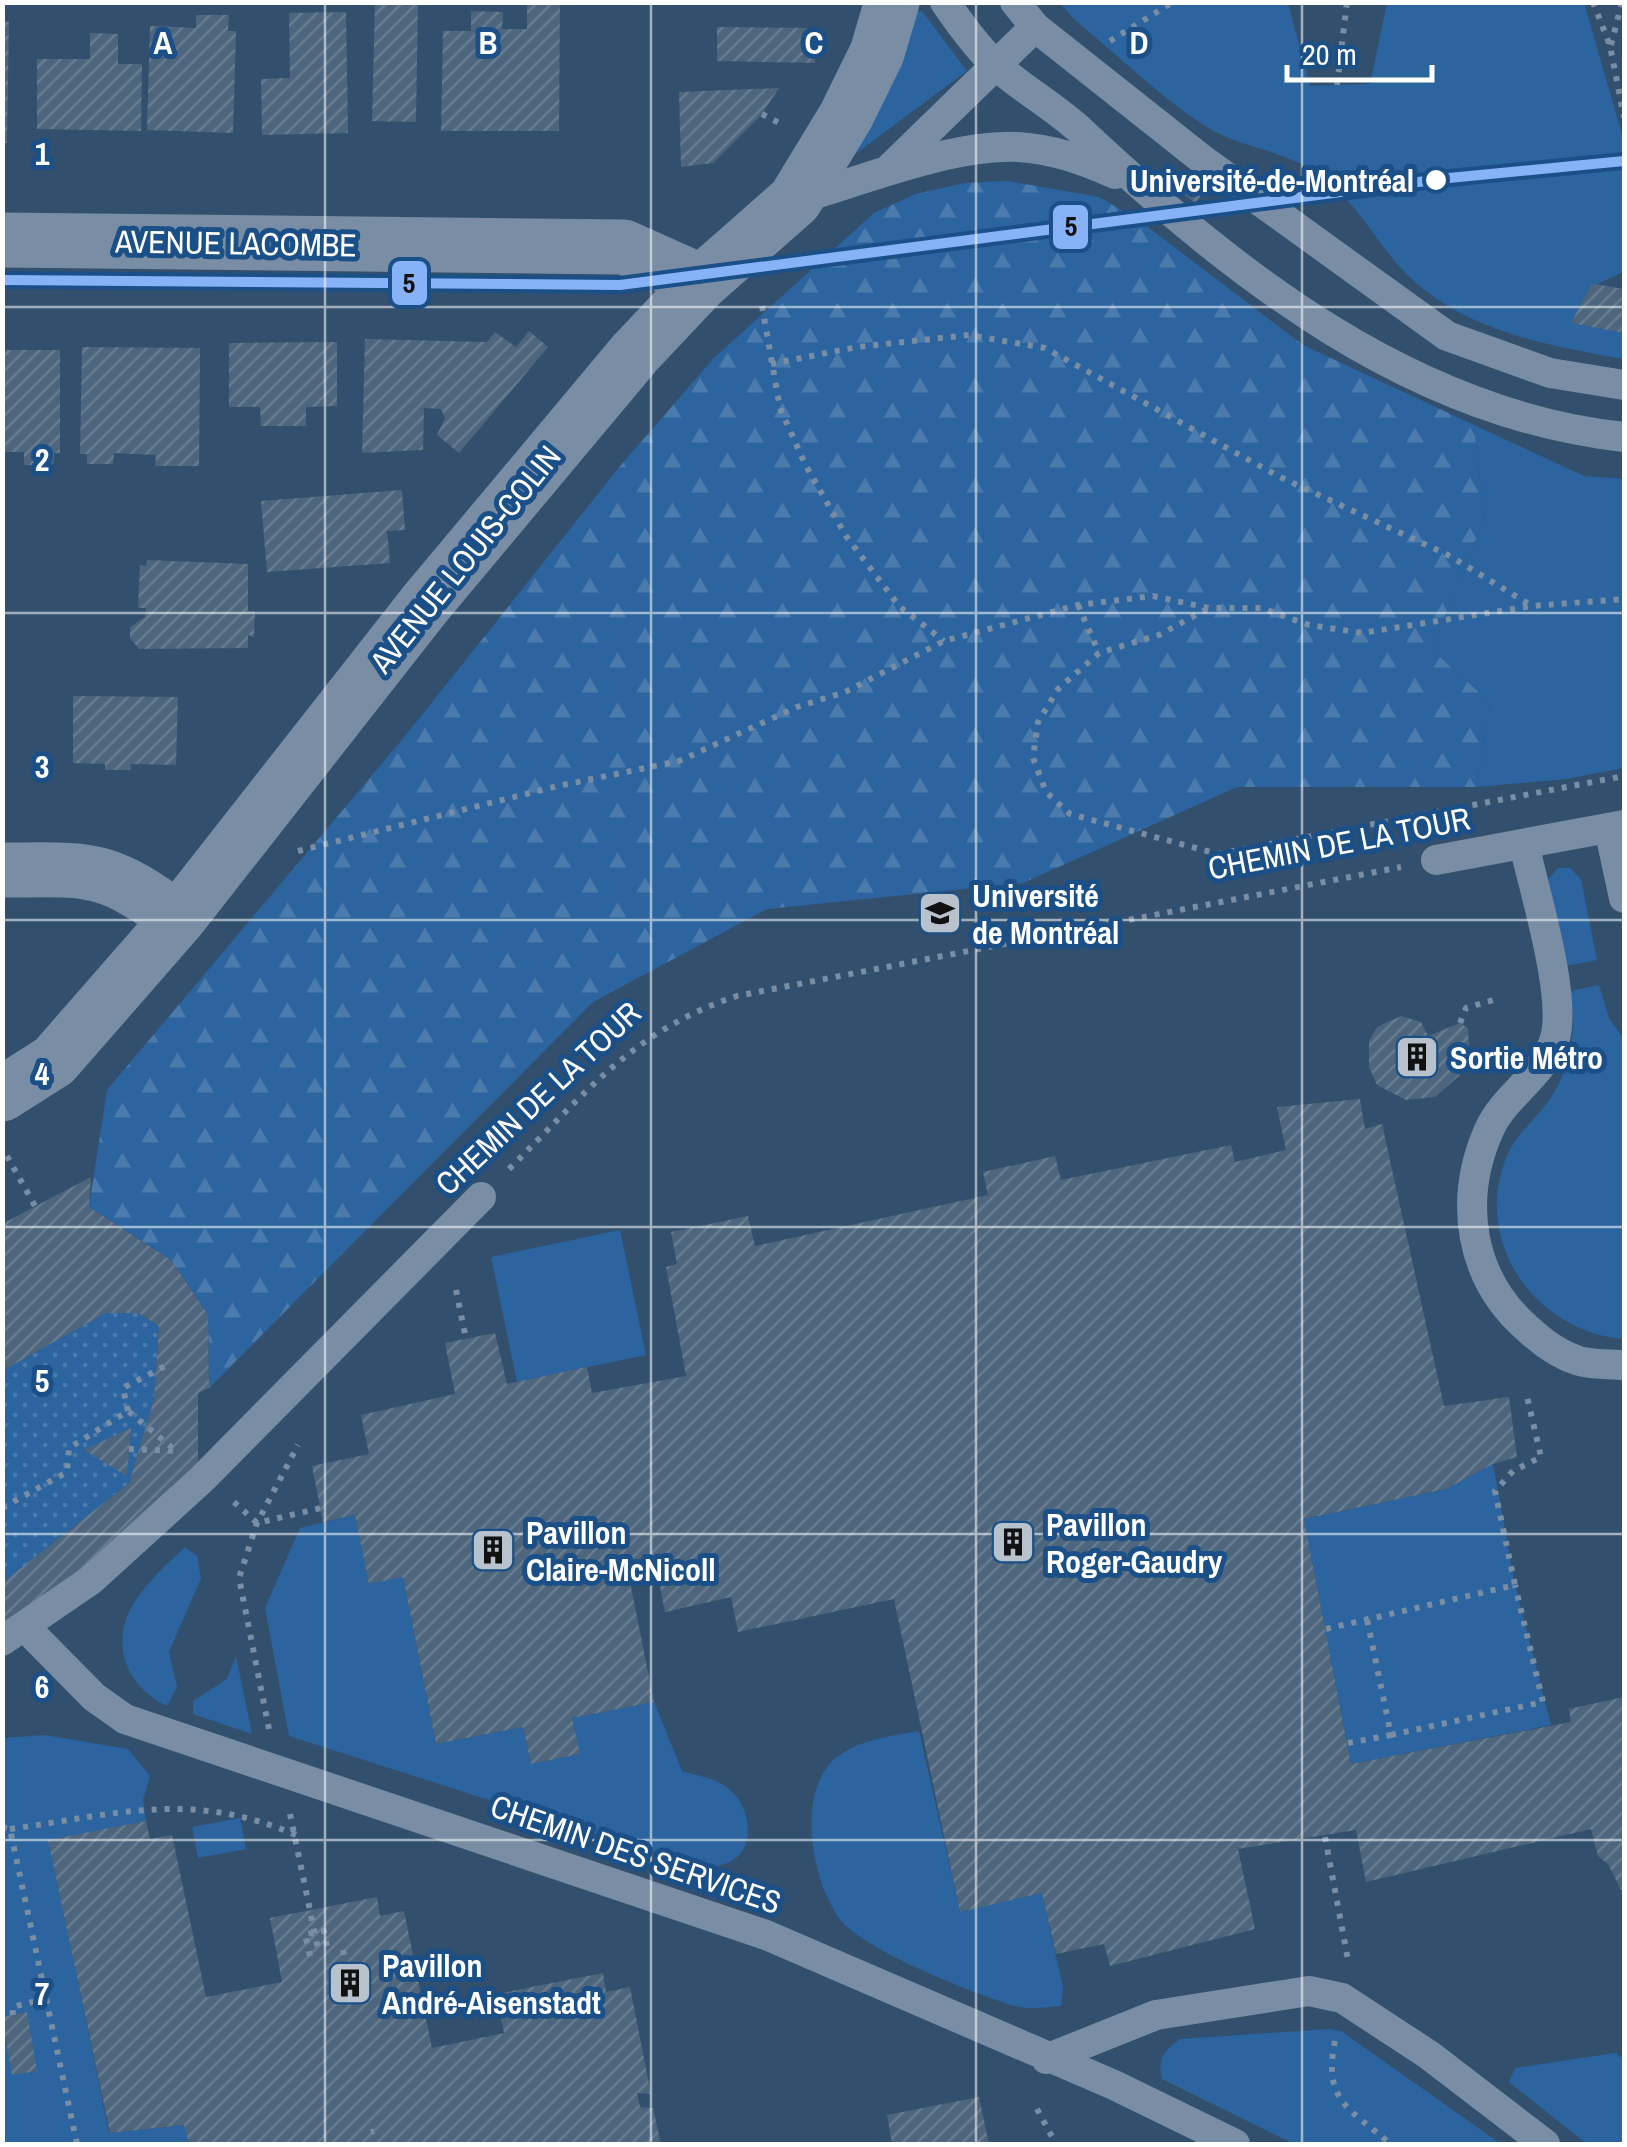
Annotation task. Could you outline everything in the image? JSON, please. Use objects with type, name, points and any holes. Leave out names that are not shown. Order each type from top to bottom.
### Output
[{"type":"street","name":"AVENUE LOUIS-COLIN","points":[[2,1094],[54,1061],[178,919],[425,604],[635,352],[702,282],[795,200],[846,116],[877,52],[892,2]]},
{"type":"street","name":"AVENUE LACOMBE","points":[[2,240],[624,248],[702,282]]},
{"type":"street","points":[[2,870],[85,868],[114,877],[178,919]]},
{"type":"lane","points":[[944,2],[996,66],[1081,131],[1128,179],[1272,291],[1342,338],[1465,398],[1527,421],[1624,438]]},
{"type":"lane","points":[[1015,2],[1035,27],[1203,160],[1447,336],[1550,373],[1624,386]]},
{"type":"lane","points":[[882,176],[1035,27]]},
{"type":"lane","points":[[795,200],[952,156],[1015,146],[1066,154],[1128,179]]},
{"type":"lane","points":[[1617,827],[1624,898]]},
{"type":"lane","name":"CHEMIN DE LA TOUR","points":[[1436,860],[1617,827]]},
{"type":"lane","points":[[1524,844],[1554,983],[1556,1036],[1547,1059],[1490,1126],[1471,1180],[1471,1231],[1489,1286],[1507,1311],[1550,1348],[1580,1362],[1624,1365]]},
{"type":"lane","name":"CHEMIN DE LA TOUR","points":[[14,1634],[91,1580],[202,1479],[481,1197]]},
{"type":"lane","name":"CHEMIN DES SERVICES","points":[[14,1634],[126,1720],[766,1935],[1046,2059],[1114,2085],[1235,2144]]},
{"type":"lane","points":[[1046,2059],[1156,2015],[1308,1990],[1342,1998],[1429,2055],[1545,2144]]},
{"type":"path","points":[[1084,64],[1117,35],[1173,2]]},
{"type":"path","points":[[1337,85],[1348,2]]},
{"type":"path","points":[[1592,2],[1610,46],[1624,117]]},
{"type":"path","points":[[1610,46],[1622,2]]},
{"type":"path","points":[[762,306],[786,422],[846,536],[899,606],[944,641]]},
{"type":"path","points":[[771,364],[857,346],[968,334],[1046,348],[1262,467],[1448,555],[1532,606]]},
{"type":"path","points":[[296,851],[558,786],[680,761],[797,707],[845,692],[944,641],[1078,605],[1152,596],[1208,608],[1261,608],[1309,625],[1362,633],[1532,606],[1624,600]]},
{"type":"path","points":[[1078,605],[1100,653]]},
{"type":"path","points":[[1208,608],[1160,636],[1100,653],[1058,688],[1038,722],[1034,758],[1046,792],[1070,814],[1218,854],[1624,776]]},
{"type":"path","name":"CHEMIN DE LA TOUR","points":[[481,1197],[646,1037],[688,1012],[737,996],[1436,860]]},
{"type":"path","points":[[1460,1023],[1466,1008],[1500,998]]},
{"type":"path","points":[[7,1156],[35,1206]]},
{"type":"path","points":[[456,1290],[466,1339]]},
{"type":"path","points":[[130,1449],[177,1451],[128,1411],[123,1388],[169,1364]]},
{"type":"path","points":[[1348,1743],[1543,1702],[1495,1491],[1513,1471],[1541,1457],[1526,1392]]},
{"type":"path","points":[[2,1508],[68,1472],[69,1448],[128,1411]]},
{"type":"path","points":[[271,1740],[240,1578],[258,1523],[298,1446]]},
{"type":"path","points":[[229,1498],[258,1523]]},
{"type":"path","points":[[258,1523],[321,1508]]},
{"type":"path","points":[[1326,1628],[1515,1585]]},
{"type":"path","points":[[1367,1619],[1391,1735]]},
{"type":"path","points":[[286,1801],[315,1932],[323,1949],[309,1951],[305,1934],[315,1932]]},
{"type":"path","points":[[77,2144],[6,1828],[186,1805],[250,1815],[296,1835]]},
{"type":"path","points":[[1325,1836],[1348,1966]]},
{"type":"path","points":[[343,1950],[346,1966]]},
{"type":"path","points":[[13,2015],[12,2006],[46,1999]]},
{"type":"path","points":[[1340,2031],[1332,2060],[1338,2099],[1348,2112],[1390,2144]]},
{"type":"path","points":[[1037,2108],[1056,2144]]},
{"type":"green space","points":[[1060,3],[1288,3],[1310,86],[1370,84],[1387,3],[1584,3],[1624,141],[1624,272],[1597,284],[1624,289],[1624,359],[1502,331],[1445,304],[1397,264],[1351,204],[1317,173],[1224,136],[1195,119],[1075,20]]},
{"type":"green space","points":[[922,11],[967,71],[850,158],[912,13]]},
{"type":"green space","points":[[1007,181],[1099,197],[1140,221],[1303,345],[1474,425],[1484,520],[1431,649],[1490,702],[1477,787],[1237,787],[1023,883],[767,909],[593,1002],[209,1388],[208,1315],[171,1260],[89,1207],[107,1090],[406,735],[621,465],[714,358],[874,213],[916,194],[965,183]]},
{"type":"green space","points":[[1474,425],[1584,476],[1624,479],[1624,768],[1566,779],[1477,787],[1490,702],[1431,649],[1484,520]]},
{"type":"green space","points":[[1558,868],[1570,868],[1581,879],[1597,960],[1565,966],[1548,880]]},
{"type":"green space","points":[[1599,985],[1609,1018],[1624,1040],[1624,1339],[1592,1333],[1564,1320],[1539,1301],[1519,1277],[1505,1250],[1498,1220],[1498,1188],[1507,1156],[1553,1095],[1566,1067],[1573,1021],[1570,991]]},
{"type":"green space","points":[[620,1230],[646,1355],[517,1382],[491,1257]]},
{"type":"green space","points":[[106,1313],[138,1313],[159,1326],[154,1399],[129,1483],[2,1583],[2,1371]]},
{"type":"green space","points":[[1493,1464],[1515,1585],[1551,1725],[1351,1764],[1304,1519],[1446,1489]]},
{"type":"green space","points":[[355,1515],[403,1577],[436,1744],[523,1727],[531,1764],[579,1754],[572,1718],[654,1702],[682,1771],[720,1783],[740,1802],[748,1829],[741,1853],[716,1866],[677,1860],[289,1736],[265,1608],[300,1528]]},
{"type":"green space","points":[[185,1547],[197,1556],[201,1578],[169,1652],[177,1687],[167,1706],[144,1690],[131,1674],[123,1649],[123,1632],[136,1600]]},
{"type":"green space","points":[[236,1656],[252,1734],[193,1714],[193,1701],[227,1679]]},
{"type":"green space","points":[[919,1731],[960,1911],[1042,1893],[1063,1988],[1061,2006],[1015,2006],[921,1970],[852,1930],[830,1902],[812,1842],[813,1801],[819,1782],[828,1766],[846,1751],[870,1741]]},
{"type":"green space","points":[[45,1735],[128,1749],[150,1776],[143,1800],[146,1821],[49,1841],[109,2133],[184,2125],[189,2144],[3,2144],[3,1738]]},
{"type":"green space","points":[[240,1818],[246,1849],[198,1858],[192,1827]]},
{"type":"green space","points":[[1341,2031],[1501,2144],[1294,2144],[1162,2079],[1163,2056],[1180,2039]]},
{"type":"green space","points":[[1615,2053],[1624,2059],[1624,2144],[1587,2144],[1509,2082],[1515,2068]]},
{"type":"building","points":[[375,2],[418,2],[416,122],[372,121]]},
{"type":"building","points":[[527,2],[560,2],[559,131],[441,131],[443,31],[471,31],[471,11],[503,12],[502,29],[527,29]]},
{"type":"building","points":[[346,12],[348,133],[262,135],[261,79],[290,78],[289,13]]},
{"type":"building","points":[[196,15],[229,15],[228,31],[236,31],[233,133],[147,130],[150,26],[196,28]]},
{"type":"building","points":[[2,21],[9,22],[7,143],[2,143]]},
{"type":"building","points":[[717,27],[816,28],[815,63],[717,61]]},
{"type":"building","points":[[90,33],[118,34],[118,64],[142,64],[141,131],[37,129],[37,59],[90,59]]},
{"type":"building","points":[[779,88],[762,114],[713,163],[681,167],[679,92]]},
{"type":"building","points":[[1187,182],[1203,193],[1196,203],[1180,192]]},
{"type":"building","points":[[1592,284],[1624,289],[1624,333],[1571,323]]},
{"type":"building","points":[[529,331],[548,347],[459,453],[437,435],[445,418],[441,409],[424,408],[423,450],[362,453],[365,339],[487,342],[495,332],[516,347]]},
{"type":"building","points":[[337,342],[337,406],[306,407],[306,426],[261,426],[260,407],[229,407],[229,343]]},
{"type":"building","points":[[82,347],[200,348],[199,466],[155,466],[156,455],[114,453],[113,464],[87,464],[87,454],[80,454]]},
{"type":"building","points":[[2,350],[60,350],[60,453],[54,453],[53,465],[24,465],[24,452],[2,452]]},
{"type":"building","points":[[402,490],[405,530],[387,531],[390,563],[267,572],[261,501]]},
{"type":"building","points":[[147,560],[248,564],[248,611],[255,611],[254,637],[248,635],[248,648],[139,649],[130,638],[130,627],[145,617],[146,608],[138,608],[140,565],[146,566]]},
{"type":"building","points":[[73,696],[178,697],[176,765],[131,764],[130,770],[105,770],[105,764],[73,763]]},
{"type":"building","name":"Sortie Métro","points":[[1401,1016],[1421,1022],[1428,1036],[1460,1023],[1468,1028],[1469,1051],[1459,1076],[1435,1097],[1406,1100],[1377,1085],[1369,1067],[1369,1041],[1377,1027]]},
{"type":"building","name":"Pavillon Roger-Gaudry","points":[[1360,1099],[1365,1129],[1382,1124],[1444,1406],[1509,1397],[1517,1457],[1493,1464],[1446,1489],[1304,1519],[1351,1764],[1571,1722],[1569,1709],[1624,1697],[1624,1889],[1598,1856],[1591,1829],[1366,1882],[1356,1830],[1238,1849],[1255,1929],[1110,1966],[1104,1944],[1056,1954],[1042,1893],[960,1912],[894,1599],[738,1632],[731,1597],[665,1612],[658,1577],[630,1582],[654,1702],[572,1718],[580,1754],[531,1764],[523,1727],[436,1744],[403,1577],[369,1584],[355,1515],[323,1522],[312,1466],[369,1454],[361,1415],[455,1394],[445,1343],[495,1333],[507,1384],[587,1367],[592,1393],[686,1376],[666,1267],[677,1264],[671,1232],[748,1216],[755,1246],[988,1195],[983,1172],[1055,1156],[1061,1180],[1231,1145],[1235,1162],[1286,1150],[1277,1107]]},
{"type":"building","points":[[91,1177],[89,1207],[171,1260],[208,1315],[209,1388],[198,1393],[198,1469],[52,1595],[2,1625],[2,1583],[129,1483],[154,1399],[159,1326],[138,1313],[106,1313],[2,1371],[2,1224]]},
{"type":"building","points":[[131,1428],[127,1476],[84,1450]]},
{"type":"building","name":"Pavillon André-Aisenstadt","points":[[146,1821],[150,1839],[172,1835],[206,1997],[282,1982],[270,1918],[377,1897],[380,1916],[404,1911],[432,2048],[504,2033],[496,1994],[603,1973],[606,1992],[630,1987],[651,2094],[637,2093],[640,2107],[653,2108],[661,2144],[189,2144],[184,2125],[110,2133],[48,1840]]},
{"type":"building","points":[[27,2012],[37,2071],[12,2075],[2,2017]]},
{"type":"building","points":[[979,2097],[989,2144],[892,2144],[887,2115]]},
{"type":"transit line","name":"5","points":[[2,280],[620,285],[1449,178],[1624,161]]},
{"type":"place","name":"Université-de-Montréal","points":[[1436,180]]},
{"type":"place","name":"Université de Montréal","points":[[940,913]]},
{"type":"place","name":"Sortie Métro","points":[[1417,1057]]},
{"type":"place","name":"Pavillon Roger-Gaudry","points":[[1013,1542]]},
{"type":"place","name":"Pavillon Claire-McNicoll","points":[[493,1550]]},
{"type":"place","name":"Pavillon André-Aisenstadt","points":[[350,1983]]}]
